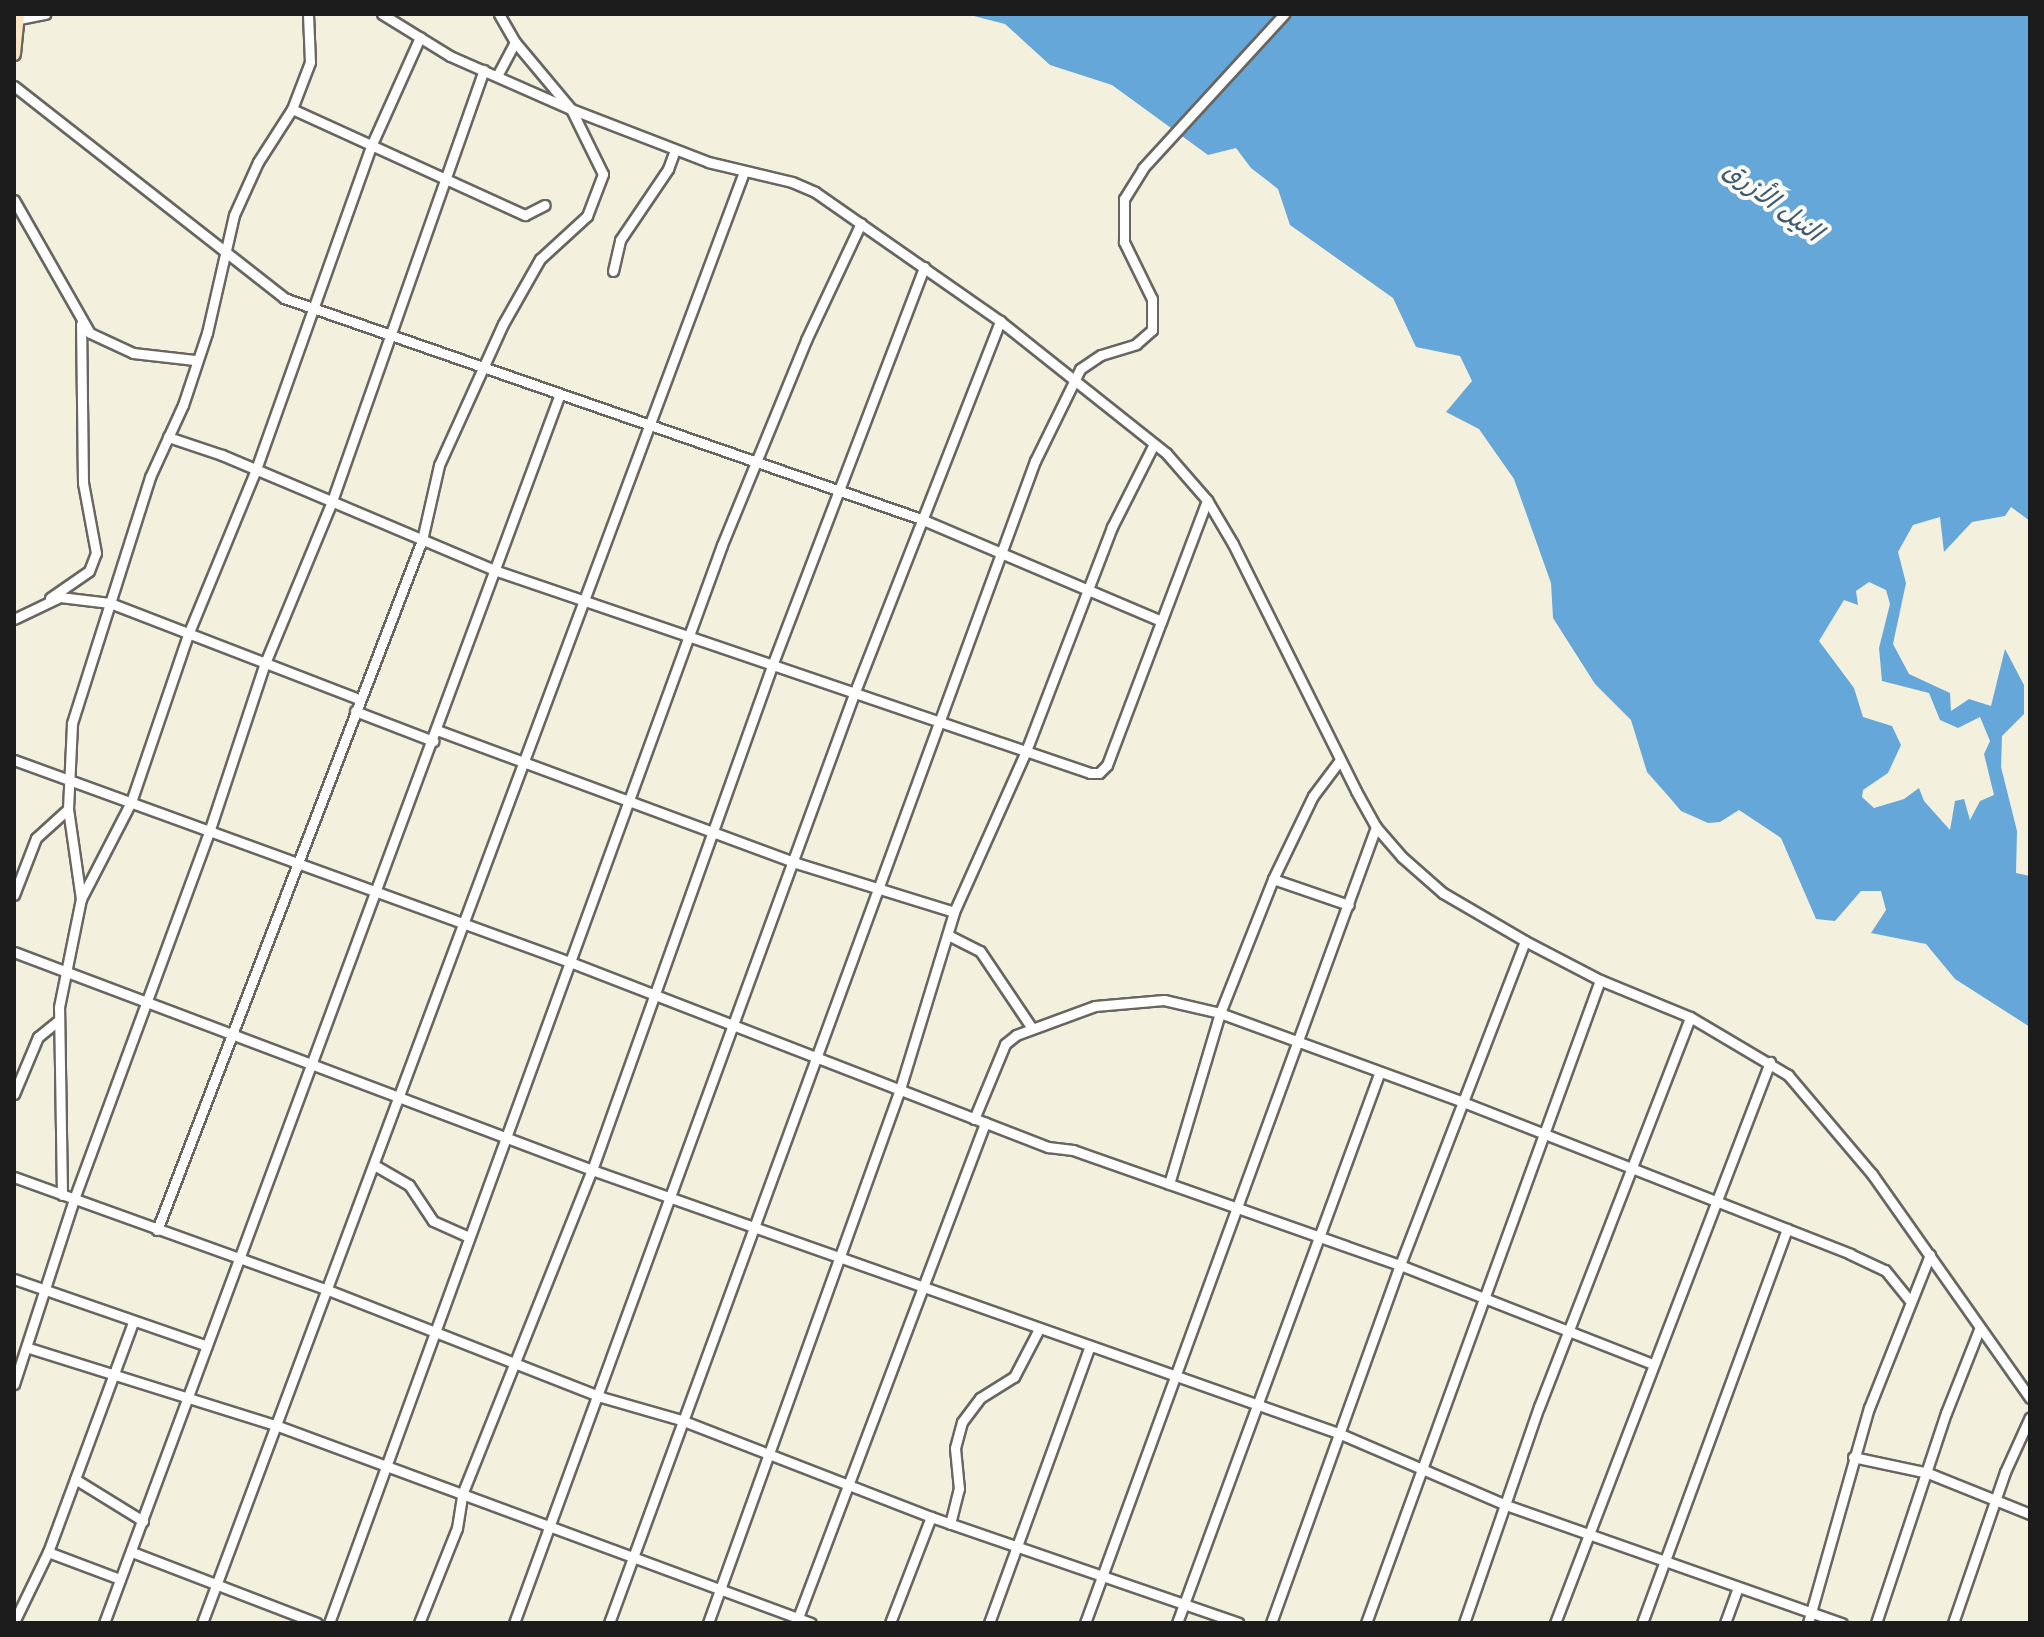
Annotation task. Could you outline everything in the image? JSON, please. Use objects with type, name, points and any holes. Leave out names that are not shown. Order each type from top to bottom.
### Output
[{"type":"main road","points":[[14,54],[17,18]]},
{"type":"street","points":[[17,18],[45,14]]},
{"type":"street","points":[[81,899],[68,809],[72,723],[110,603],[216,303],[227,249],[246,185],[292,109],[310,62],[308,14]]},
{"type":"street","points":[[382,14],[484,70],[571,109],[675,150],[744,172],[792,182],[861,223],[1000,321],[1154,444],[1207,500],[1263,595],[1340,760],[1376,827],[1443,893],[1600,980],[1690,1017],[1770,1062],[1810,1096],[1930,1255],[2030,1398]]},
{"type":"street","points":[[157,1230],[422,540],[432,480],[487,369],[503,324],[540,259],[582,223],[603,174],[571,109],[515,42],[499,14]]},
{"type":"street","points":[[609,1623],[681,1420],[819,1059],[1035,461],[1074,378],[1089,361],[1136,344],[1152,330],[1152,299],[1124,242],[1121,212],[1133,183],[1157,152],[1284,14]]},
{"type":"street","points":[[62,1195],[59,1020],[65,973],[81,899],[131,802],[189,632],[255,472],[372,144],[420,37]]},
{"type":"street","points":[[497,76],[515,42]]},
{"type":"street","points":[[14,1384],[48,1291],[74,1199],[209,832],[265,663],[332,501],[484,70]]},
{"type":"street","points":[[14,86],[191,229],[227,249],[273,292],[391,339],[487,369],[754,460],[837,493],[921,519],[1087,586],[1161,621]]},
{"type":"street","points":[[292,109],[525,215],[545,205]]},
{"type":"street","points":[[613,271],[620,240],[668,169],[675,150]]},
{"type":"street","points":[[202,1623],[376,1166],[583,599],[744,172]]},
{"type":"street","points":[[14,200],[54,265],[81,324],[83,483],[96,553],[89,571],[14,619]]},
{"type":"street","points":[[329,1623],[754,460],[861,223]]},
{"type":"street","points":[[419,1623],[457,1528],[463,1492],[592,1170],[773,663],[924,267]]},
{"type":"street","points":[[514,1623],[601,1397],[796,863],[854,694],[1000,321]]},
{"type":"street","points":[[81,324],[133,353],[195,360]]},
{"type":"street","points":[[104,1623],[316,1063],[559,396]]},
{"type":"street","points":[[168,437],[332,501],[497,571],[690,634],[854,694],[1099,773],[1107,765],[1207,500]]},
{"type":"street","points":[[708,1623],[900,1089],[954,912],[1026,751],[1087,586],[1154,444]]},
{"type":"street","points":[[45,602],[74,596],[110,603],[359,699]]},
{"type":"street","points":[[355,711],[433,741]]},
{"type":"street","points":[[437,730],[796,863],[954,912]]},
{"type":"street","points":[[14,760],[466,923],[974,1119],[1234,1205],[1400,1265],[1653,1364]]},
{"type":"street","points":[[1169,1184],[1220,1013],[1273,879],[1313,796],[1340,760]]},
{"type":"street","points":[[14,895],[36,838],[68,809]]},
{"type":"street","points":[[1085,1623],[1234,1205],[1376,827]]},
{"type":"street","points":[[1273,879],[1349,905]]},
{"type":"street","points":[[948,935],[980,951],[1031,1027]]},
{"type":"street","points":[[1271,1623],[1400,1265],[1525,941]]},
{"type":"street","points":[[14,952],[144,1004],[316,1063],[592,1170],[1338,1433],[1506,1505],[1842,1623]]},
{"type":"street","points":[[1366,1623],[1600,980]]},
{"type":"street","points":[[974,1119],[1005,1044],[1031,1027],[1135,999],[1164,1000],[1220,1013],[1293,1044],[1463,1102],[1712,1203],[1787,1229],[1885,1270],[1909,1300]]},
{"type":"street","points":[[1464,1623],[1628,1170],[1690,1017]]},
{"type":"street","points":[[14,1094],[38,1037],[59,1020]]},
{"type":"street","points":[[1555,1623],[1586,1533],[1712,1203],[1770,1062]]},
{"type":"street","points":[[1177,1623],[1379,1074]]},
{"type":"street","points":[[797,1621],[985,1123]]},
{"type":"street","points":[[376,1166],[409,1185],[433,1221],[469,1237]]},
{"type":"street","points":[[14,1177],[239,1261],[328,1290],[601,1397],[681,1420],[950,1524],[1105,1573],[1238,1623]]},
{"type":"street","points":[[1642,1623],[1787,1229]]},
{"type":"street","points":[[1808,1623],[1853,1457],[1909,1300],[1930,1255]]},
{"type":"street","points":[[16,1282],[207,1346]]},
{"type":"street","points":[[14,1622],[48,1552],[133,1322]]},
{"type":"street","points":[[1876,1623],[1980,1327]]},
{"type":"street","points":[[950,1524],[959,1489],[955,1448],[962,1422],[980,1398],[1014,1377],[1039,1329]]},
{"type":"street","points":[[989,1623],[1090,1346]]},
{"type":"street","points":[[29,1348],[278,1426],[635,1554],[797,1621],[811,1623]]},
{"type":"street","points":[[1953,1623],[1995,1500],[2030,1417]]},
{"type":"street","points":[[1853,1457],[1928,1473],[2030,1514]]},
{"type":"street","points":[[75,1479],[143,1521]]},
{"type":"street","points":[[890,1623],[931,1517]]},
{"type":"street","points":[[48,1552],[120,1579]]},
{"type":"street","points":[[132,1552],[317,1623]]},
{"type":"street","points":[[1725,1623],[1738,1587]]},
{"type":"water","name":"النيل الأزرق","points":[[966,14],[2030,14],[2030,521],[2011,507],[2005,516],[1972,522],[1944,552],[1940,517],[1913,525],[1898,552],[1906,583],[1893,644],[1909,674],[1950,693],[1951,711],[1969,699],[1991,706],[2005,649],[2024,685],[2024,714],[2002,736],[2001,767],[2017,831],[2016,873],[2030,876],[2030,1027],[1955,979],[1926,944],[1871,933],[1886,910],[1881,891],[1861,891],[1835,921],[1816,919],[1781,838],[1739,810],[1720,822],[1708,823],[1681,811],[1647,772],[1631,720],[1595,684],[1553,618],[1551,583],[1514,479],[1479,429],[1446,412],[1472,381],[1460,356],[1416,347],[1393,298],[1290,225],[1278,189],[1251,168],[1236,148],[1208,155],[1112,85],[1050,65],[1005,24]],"holes":[[[1869,582],[1886,590],[1890,604],[1879,648],[1882,681],[1929,693],[1940,720],[1958,728],[1980,717],[1990,741],[1984,754],[1994,795],[1980,801],[1970,820],[1964,799],[1955,801],[1950,830],[1924,801],[1919,788],[1904,799],[1874,808],[1862,797],[1863,790],[1888,773],[1901,745],[1892,726],[1863,717],[1854,688],[1819,641],[1844,600],[1858,605],[1856,591]]]}]
